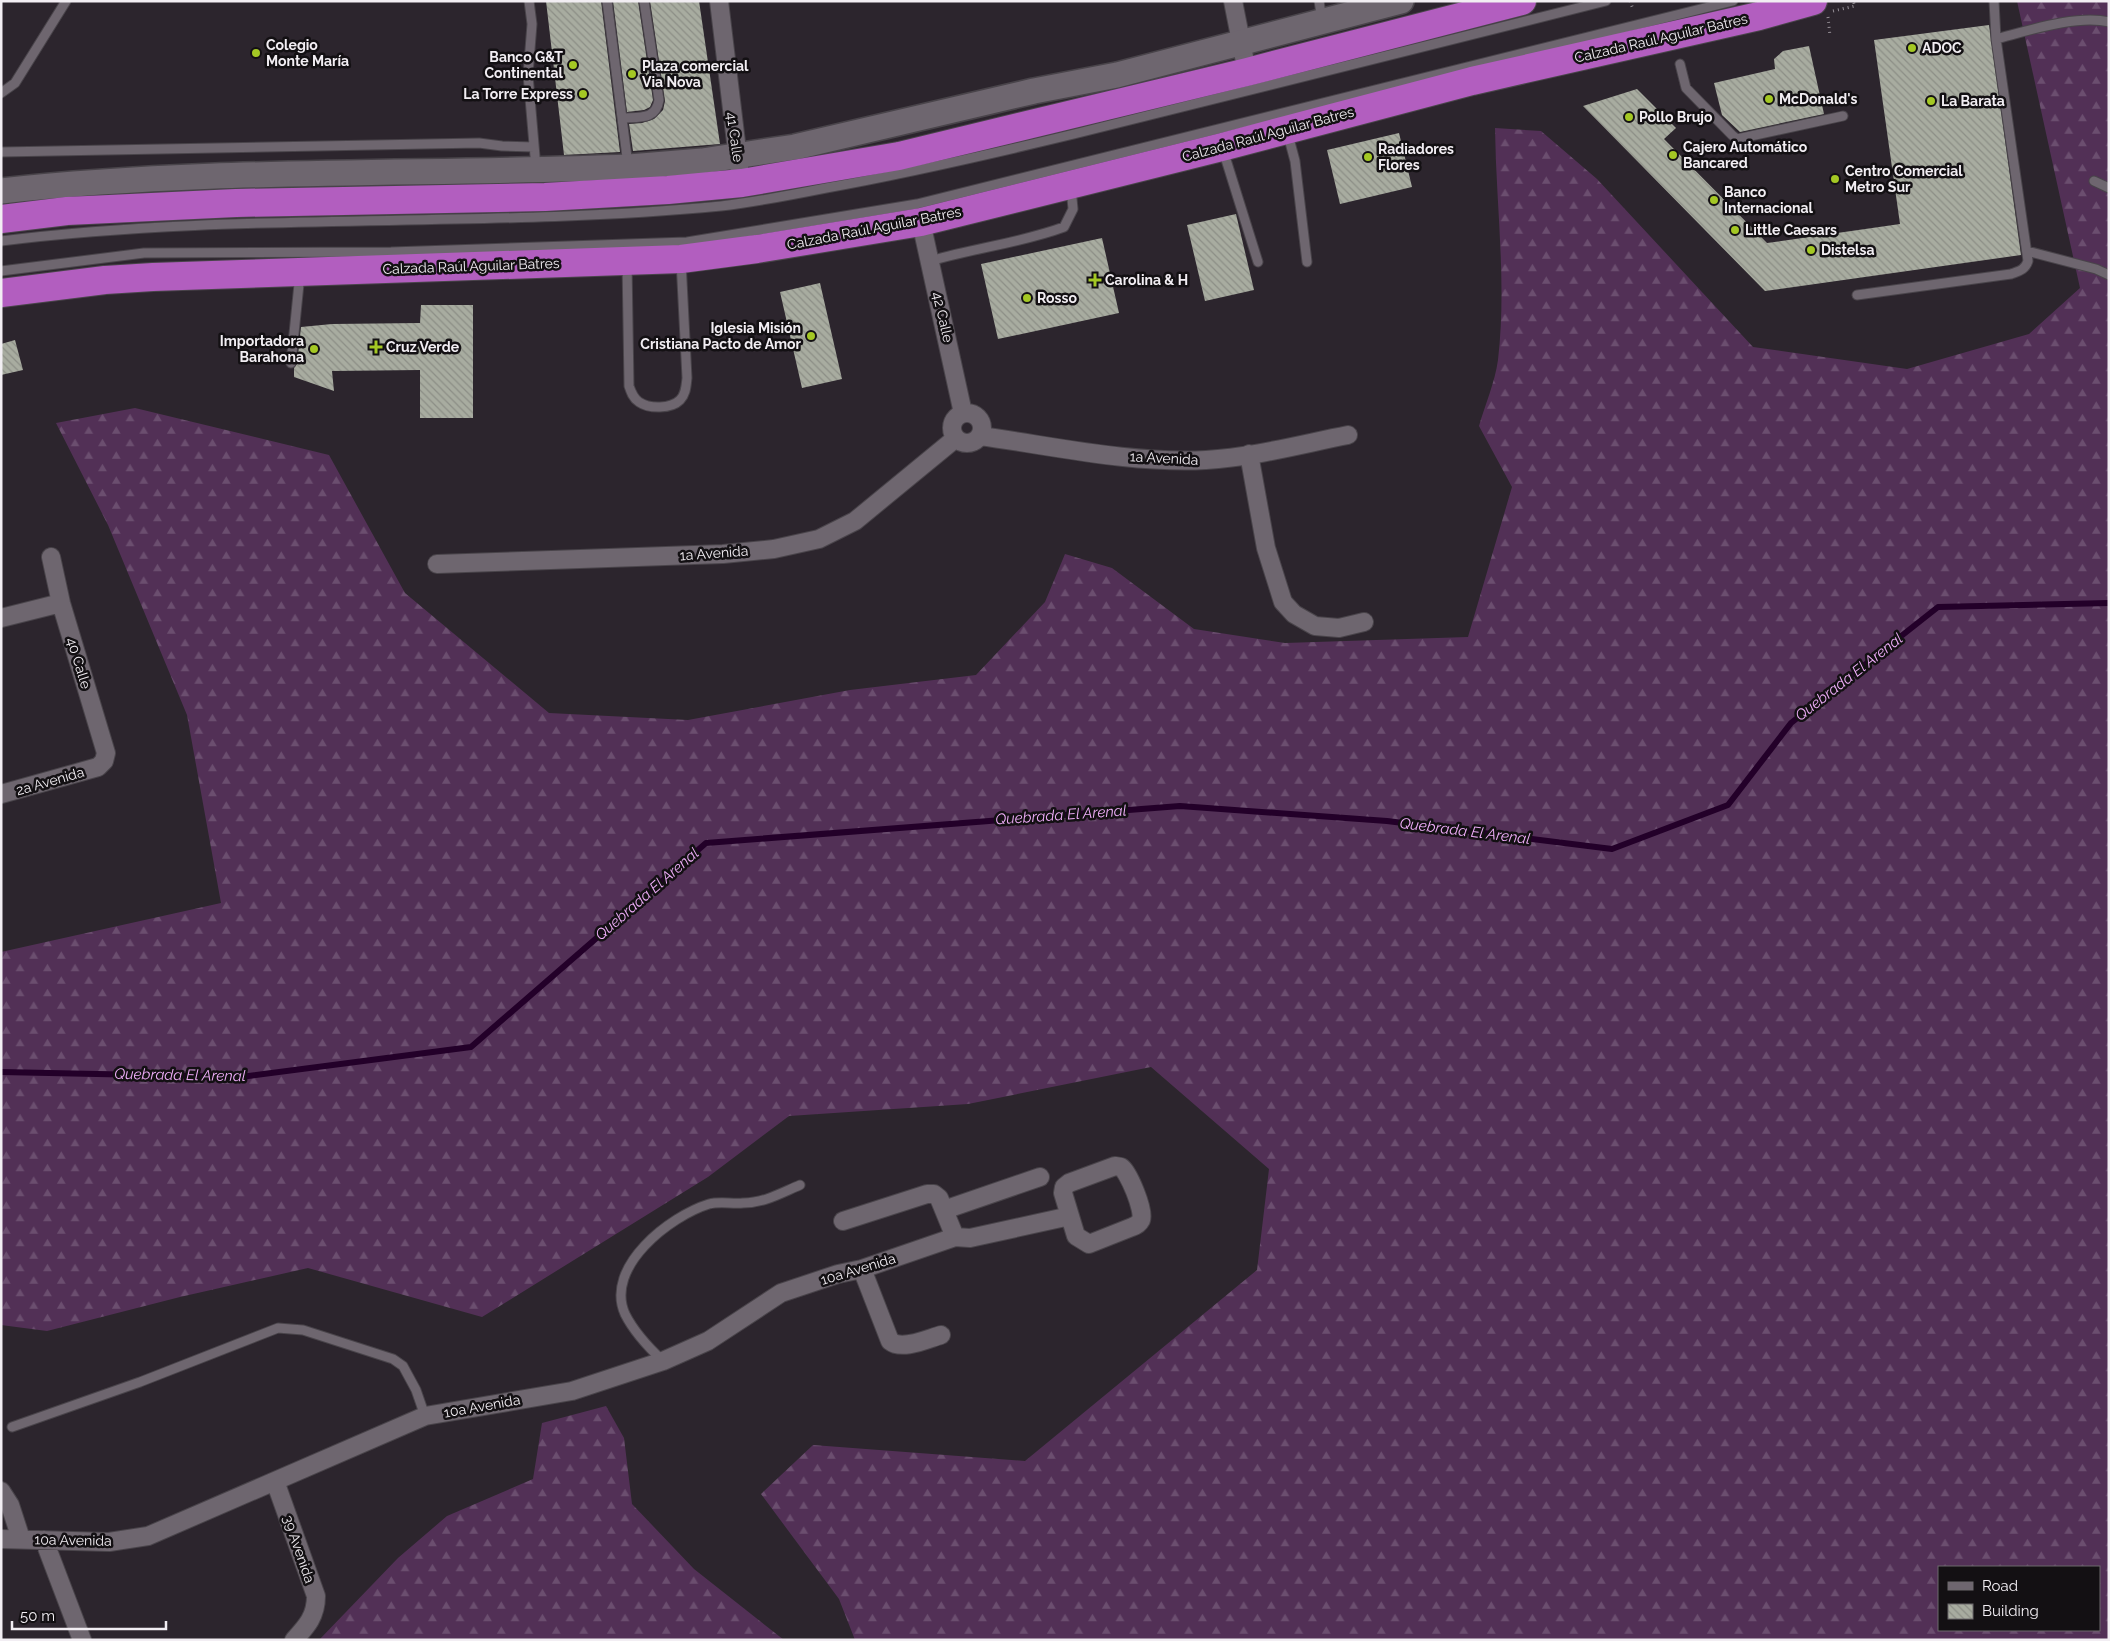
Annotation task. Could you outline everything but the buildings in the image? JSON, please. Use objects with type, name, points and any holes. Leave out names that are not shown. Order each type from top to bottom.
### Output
[{"type":"highway","points":[[1,219],[67,211],[236,203],[545,197],[668,190],[742,183],[899,156],[1247,72],[1522,1]]},
{"type":"highway","name":"Calzada Raúl Aguilar Batres","points":[[1,293],[105,280],[681,259],[757,249],[921,222],[1222,147],[1489,77],[1760,16],[1813,1]]},
{"type":"street","name":"41 Calle","points":[[719,1],[737,157],[742,183]]},
{"type":"street","points":[[1233,1],[1247,72]]},
{"type":"street","points":[[1,191],[535,159],[629,167],[668,166],[737,157],[795,147],[1034,91],[1117,75],[1240,43],[1321,12],[1401,1]]},
{"type":"street","name":"42 Calle","points":[[921,222],[953,359],[963,413]]},
{"type":"street","points":[[963,413],[970,413],[976,416],[981,421],[983,427],[980,436],[971,443],[964,443],[956,438],[952,428],[953,421],[963,413]]},
{"type":"street","name":"1a Avenida","points":[[980,436],[1162,460],[1207,460],[1348,435]]},
{"type":"street","name":"1a Avenida","points":[[437,564],[724,554],[774,549],[820,539],[854,521],[956,438]]},
{"type":"street","points":[[1248,454],[1266,548],[1283,602],[1294,614],[1315,626],[1339,628],[1364,622]]},
{"type":"street","name":"40 Calle","points":[[51,557],[60,603],[106,753],[104,761],[98,767]]},
{"type":"street","points":[[1,618],[60,603]]},
{"type":"street","name":"2a Avenida","points":[[1,794],[98,767]]},
{"type":"street","points":[[1115,1166],[1124,1169],[1142,1212],[1138,1224],[1089,1244],[1076,1236],[1070,1216],[1063,1193],[1064,1187],[1069,1183],[1115,1166]]},
{"type":"street","points":[[944,1210],[1040,1176]]},
{"type":"street","points":[[843,1222],[927,1194],[934,1194],[939,1198],[955,1237]]},
{"type":"street","name":"10a Avenida","points":[[1,1539],[109,1542],[148,1536],[425,1416],[572,1391],[663,1361],[708,1341],[781,1293],[838,1274],[862,1269],[955,1237],[970,1238],[1070,1216]]},
{"type":"street","points":[[862,1269],[892,1343],[899,1345],[941,1335]]},
{"type":"street","name":"39 Avenida","points":[[275,1481],[316,1596],[313,1618],[294,1640]]},
{"type":"street","points":[[1,1491],[10,1505],[21,1539]]},
{"type":"street","points":[[44,1540],[82,1640]]},
{"type":"lane","points":[[1,93],[15,83],[66,1]]},
{"type":"lane","points":[[1,152],[479,143],[502,146],[535,159],[528,75],[532,24],[529,1]]},
{"type":"lane","points":[[607,1],[629,167]]},
{"type":"lane","points":[[622,118],[651,115],[658,109],[659,100],[644,1]]},
{"type":"lane","points":[[1,241],[63,233],[205,225],[446,220],[721,206],[762,200],[895,176],[990,155],[1606,1]]},
{"type":"lane","points":[[1,270],[144,253],[391,252],[687,242],[917,204],[1733,1]]},
{"type":"lane","points":[[1857,295],[2011,274],[2025,268],[2028,261],[2027,251],[1996,39],[1994,1]]},
{"type":"lane","points":[[1996,39],[2048,26],[2096,19],[2109,22]]},
{"type":"lane","points":[[1680,64],[1686,88],[1737,139],[1843,116]]},
{"type":"lane","points":[[1286,129],[1295,161],[1308,262]]},
{"type":"lane","points":[[1222,147],[1258,262]]},
{"type":"lane","points":[[2094,181],[2109,188]]},
{"type":"lane","points":[[930,261],[957,253],[1049,233],[1064,227],[1073,209],[1070,184]]},
{"type":"lane","points":[[2027,251],[2109,275]]},
{"type":"lane","points":[[627,260],[629,386],[638,402],[646,406],[663,407],[675,404],[681,399],[685,391],[687,378],[681,259]]},
{"type":"lane","points":[[291,363],[300,272]]},
{"type":"lane","points":[[663,1361],[645,1344],[625,1313],[621,1287],[626,1272],[636,1255],[660,1232],[676,1220],[699,1208],[724,1202],[743,1203],[767,1200],[800,1185]]},
{"type":"lane","points":[[12,1427],[140,1382],[278,1328],[303,1330],[393,1359],[404,1366],[416,1390],[425,1416]]},
{"type":"path","points":[[1630,1],[1632,9]]},
{"type":"path","points":[[1830,36],[1827,12],[1854,6],[1853,1]]},
{"type":"green space","points":[[2017,1],[2109,1],[2109,1640],[855,1640],[839,1599],[761,1494],[813,1445],[1025,1461],[1257,1270],[1269,1169],[1151,1067],[968,1104],[789,1116],[708,1177],[482,1317],[308,1268],[180,1297],[47,1331],[1,1325],[1,952],[221,903],[187,715],[108,525],[56,423],[135,408],[329,455],[405,593],[549,713],[688,720],[850,690],[976,675],[1045,602],[1065,554],[1112,568],[1194,629],[1285,643],[1468,637],[1512,487],[1479,426],[1497,368],[1500,331],[1501,273],[1495,128],[1541,131],[1597,179],[1753,347],[1907,369],[2029,334],[2080,288]]},
{"type":"green space","points":[[606,1406],[624,1438],[632,1504],[694,1569],[784,1640],[319,1640],[398,1558],[447,1516],[533,1479],[542,1423]]},
{"type":"waterway","name":"Quebrada El Arenal","points":[[1,1072],[241,1077],[471,1047],[706,843],[1180,806],[1387,821],[1612,849],[1728,805],[1791,723],[1938,607],[2109,603]]},
{"type":"place","name":"ADOC","points":[[1912,48]]},
{"type":"place","name":"Colegio Monte María","points":[[256,53]]},
{"type":"place","name":"Banco G&T Continental","points":[[573,65]]},
{"type":"place","name":"Plaza comercial Via Nova","points":[[632,74]]},
{"type":"place","name":"La Torre Express","points":[[583,94]]},
{"type":"place","name":"McDonald's","points":[[1769,99]]},
{"type":"place","name":"La Barata","points":[[1931,101]]},
{"type":"place","name":"Pollo Brujo","points":[[1629,117]]},
{"type":"place","name":"Cajero Automático Bancared","points":[[1673,155]]},
{"type":"place","name":"Radiadores Flores","points":[[1368,157]]},
{"type":"place","name":"Centro Comercial Metro Sur","points":[[1835,179]]},
{"type":"place","name":"Banco Internacional","points":[[1714,200]]},
{"type":"place","name":"Little Caesars","points":[[1735,230]]},
{"type":"place","name":"Distelsa","points":[[1811,250]]},
{"type":"place","name":"Carolina & H","points":[[1095,280]]},
{"type":"place","name":"Rosso","points":[[1027,298]]},
{"type":"place","name":"Iglesia Misión Cristiana Pacto de Amor","points":[[811,336]]},
{"type":"place","name":"Cruz Verde","points":[[376,347]]},
{"type":"place","name":"Importadora Barahona","points":[[314,349]]}]
